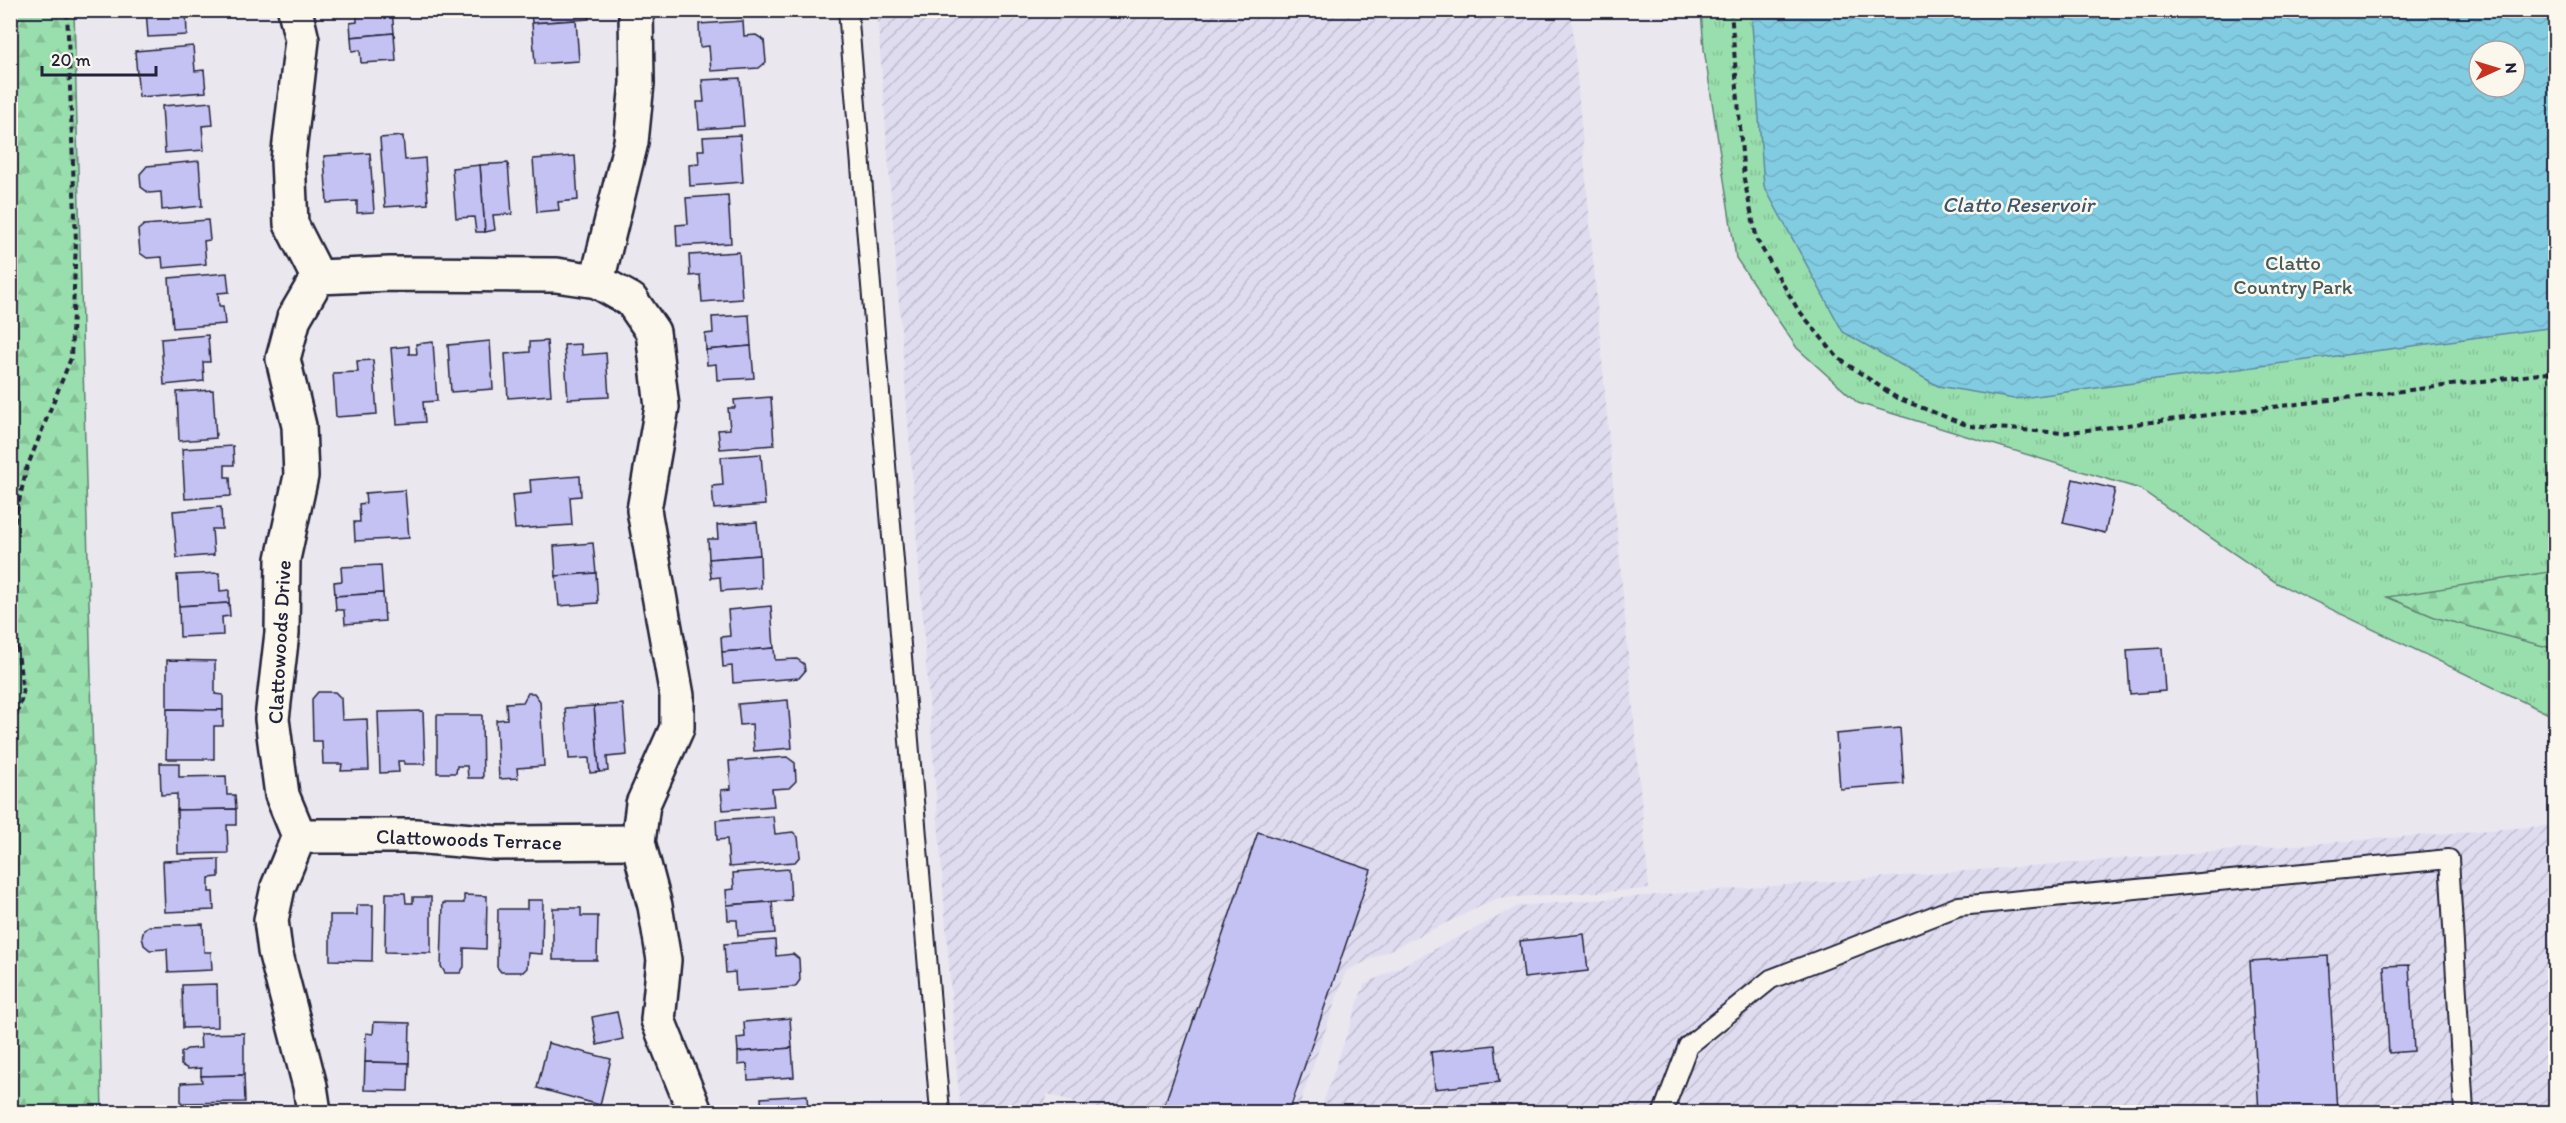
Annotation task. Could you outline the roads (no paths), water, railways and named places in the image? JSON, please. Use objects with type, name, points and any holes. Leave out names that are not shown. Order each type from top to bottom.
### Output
[{"type":"street","points":[[295,10],[302,40],[288,160],[291,224],[318,278],[390,274],[556,275],[597,281],[631,300],[653,332],[663,407],[644,510],[677,696],[677,728],[643,804],[638,842],[655,906],[664,960],[658,1020],[695,1113]]},
{"type":"street","points":[[597,281],[631,142],[637,83],[636,10]]},
{"type":"street","name":"Clattowoods Drive","points":[[299,836],[282,795],[272,719],[282,633],[283,559],[301,476],[299,426],[283,359],[294,318],[318,278]]},
{"type":"street","points":[[299,836],[278,887],[271,920],[275,951],[310,1086],[314,1113]]},
{"type":"street","name":"Clattowoods Terrace","points":[[299,836],[415,836],[495,843],[638,842]]},
{"type":"lane","points":[[848,10],[940,1113]]},
{"type":"lane","points":[[1663,1113],[1688,1046],[1771,980],[1959,906],[2449,859],[2464,1113]]},
{"type":"water","name":"Clatto Reservoir","points":[[1751,11],[2555,11],[2555,327],[2014,399],[1938,386],[1843,332],[1764,186]]},
{"type":"park label","name":"Clatto Country Park","points":[[2293,274]]}]
